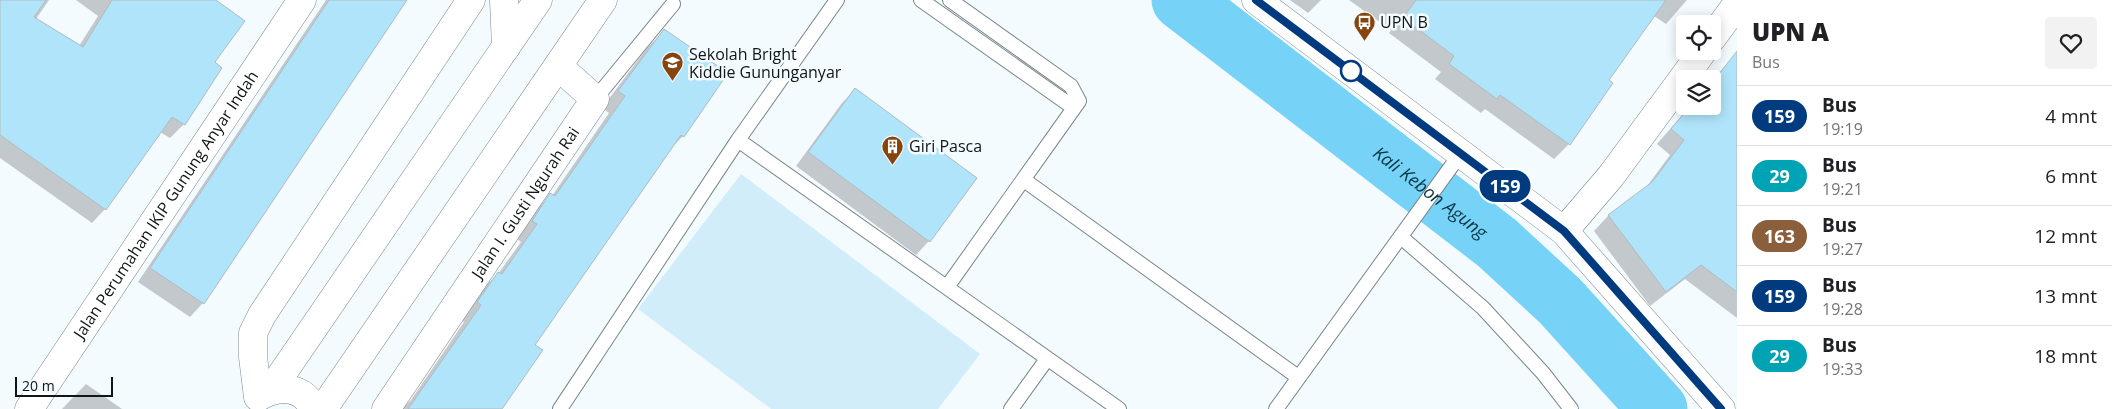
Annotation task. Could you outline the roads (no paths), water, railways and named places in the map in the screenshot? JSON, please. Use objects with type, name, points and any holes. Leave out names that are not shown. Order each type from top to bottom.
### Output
[{"type":"street","name":"Jalan Perumahan IKIP Gunung Anyar Indah","points":[[29,409],[302,0]]},
{"type":"street","points":[[260,398],[253,358],[254,333],[262,315],[472,0]]},
{"type":"street","points":[[504,0],[506,47]]},
{"type":"street","points":[[260,398],[538,0]]},
{"type":"street","points":[[324,409],[603,0]]},
{"type":"street","points":[[1256,0],[1456,161],[1564,231],[1721,409]]},
{"type":"street","points":[[1721,26],[1737,4]]},
{"type":"street","points":[[1564,231],[1611,176],[1696,60]]},
{"type":"street","points":[[558,66],[595,99]]},
{"type":"street","name":"Jalan I. Gusti Ngurah Rai","points":[[386,409],[595,99]]},
{"type":"street","points":[[260,398],[286,388],[301,394],[313,409]]},
{"type":"lane","points":[[560,409],[738,140],[837,0]]},
{"type":"lane","points":[[921,0],[1066,102],[1080,101]]},
{"type":"lane","points":[[950,0],[1071,86],[1080,101]]},
{"type":"lane","name":"Jalan I. Gusti Ngurah Rai","points":[[595,99],[673,4]]},
{"type":"lane","points":[[947,287],[1080,101]]},
{"type":"lane","points":[[738,140],[1119,409]]},
{"type":"lane","points":[[1276,409],[1456,161]]},
{"type":"lane","points":[[1024,180],[1298,377]]},
{"type":"lane","points":[[1400,236],[1483,308],[1543,373],[1572,409]]},
{"type":"lane","points":[[1011,409],[1047,359]]},
{"type":"waterway","name":"Kali Kebon Agung","points":[[1181,0],[1497,243],[1560,301],[1658,409]]},
{"type":"place","name":"UPN B","points":[[1364,41]]},
{"type":"place","name":"Sekolah Bright Kiddie Gununganyar","points":[[673,82]]},
{"type":"place","name":"Giri Pasca","points":[[893,165]]}]
